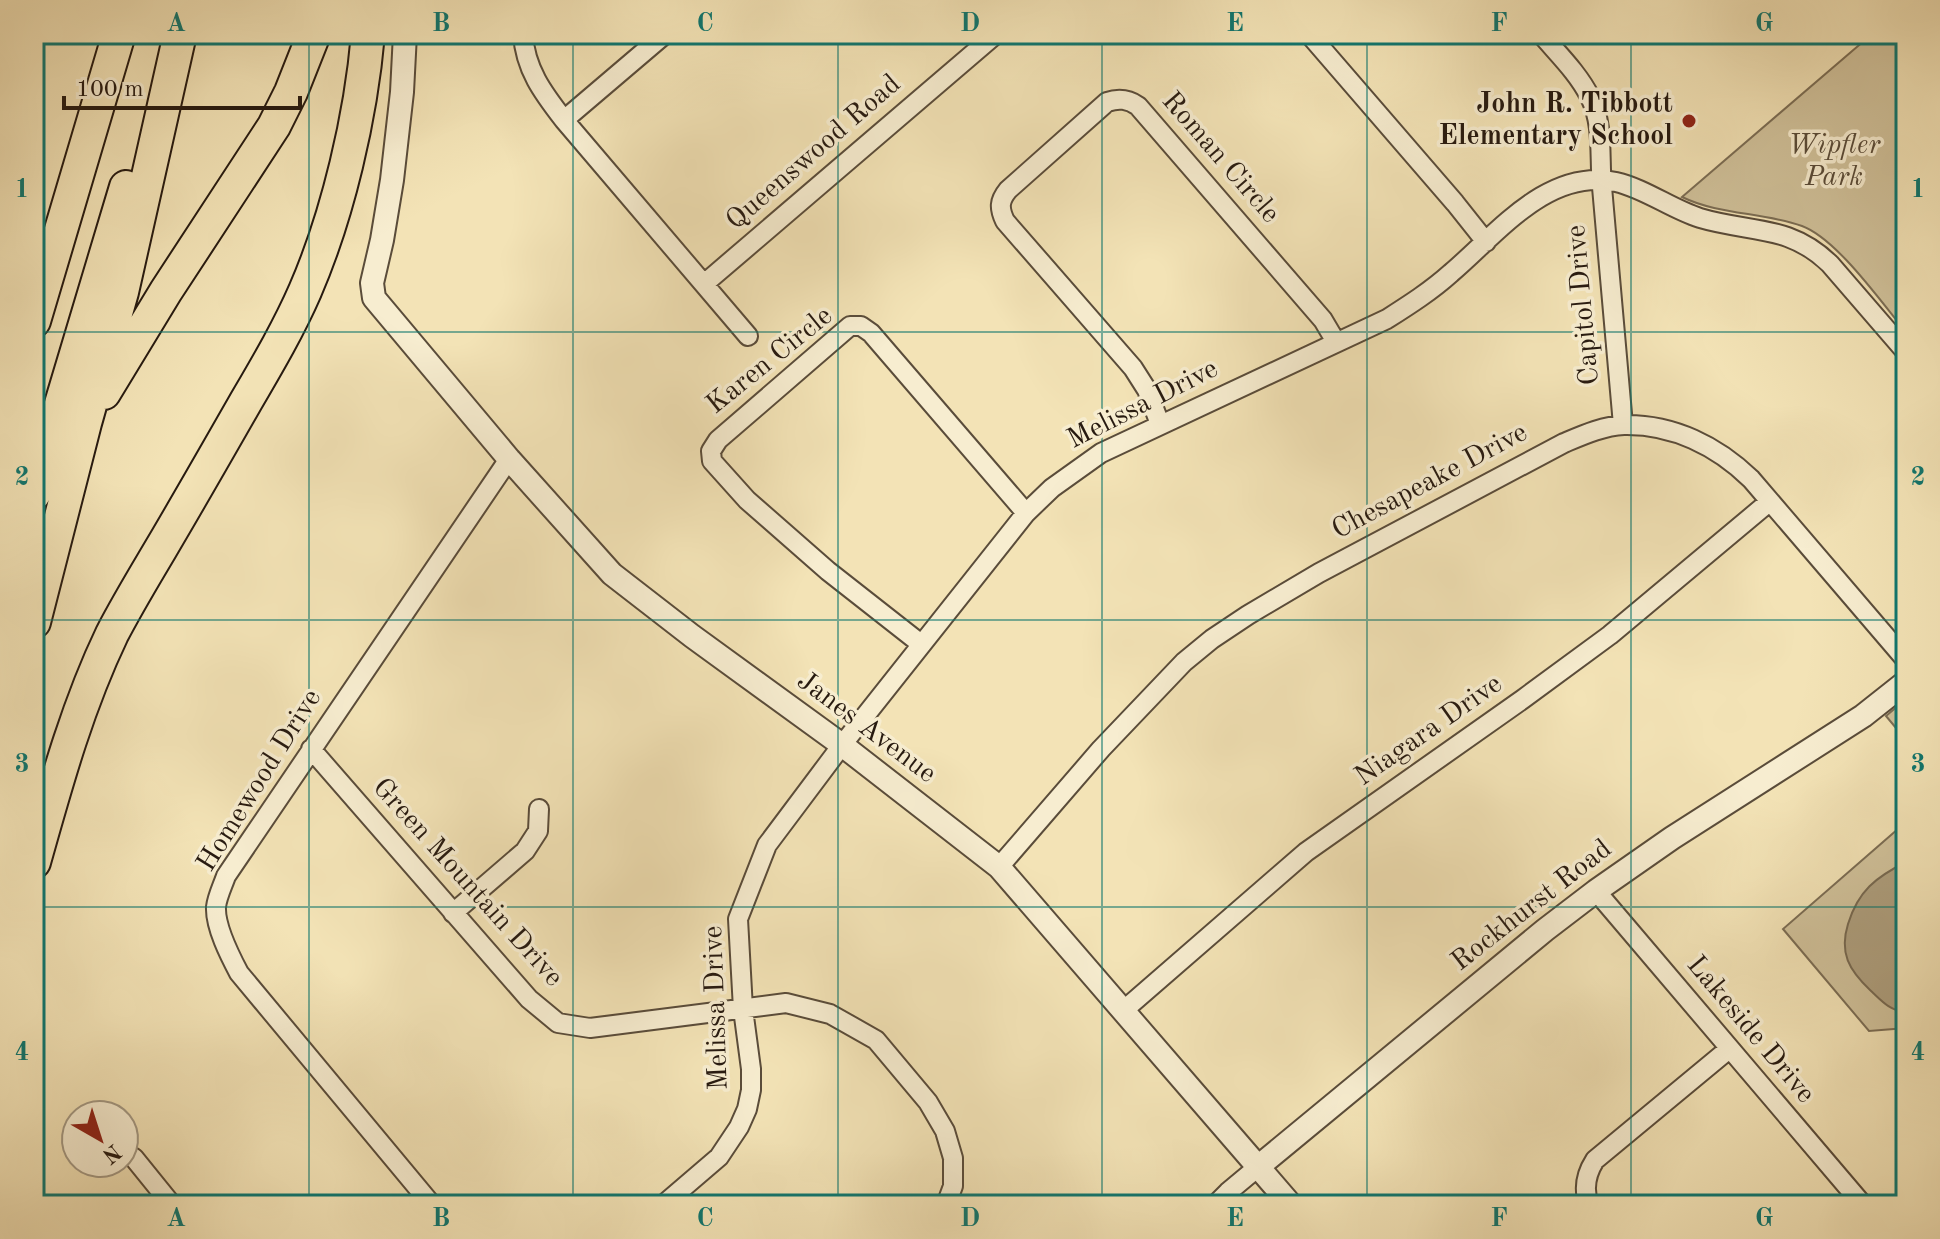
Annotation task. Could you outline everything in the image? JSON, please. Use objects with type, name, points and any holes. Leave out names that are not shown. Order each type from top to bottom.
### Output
[{"type":"highway","points":[[34,281],[99,34]]},
{"type":"highway","points":[[34,321],[119,34]]},
{"type":"highway","points":[[34,494],[172,34]]},
{"type":"highway","points":[[34,622],[122,292],[180,34]]},
{"type":"highway","points":[[85,423],[166,291],[274,126],[314,34]]},
{"type":"highway","points":[[34,862],[82,702],[113,631],[279,345],[305,291],[332,212],[354,130],[368,34]]},
{"type":"street","name":"Janes Avenue","points":[[405,34],[392,180],[372,283],[374,298],[509,459],[612,574],[842,745],[999,867],[1291,1205]]},
{"type":"street","points":[[523,34],[530,70],[543,92],[748,336]]},
{"type":"street","points":[[564,120],[665,34]]},
{"type":"street","name":"Queenswood Road","points":[[704,284],[996,34]]},
{"type":"street","points":[[1309,34],[1486,242]]},
{"type":"street","name":"Capitol Drive","points":[[1541,34],[1580,80],[1591,98],[1597,118],[1623,425]]},
{"type":"street","name":"Roman Circle","points":[[1160,424],[1147,390],[1133,368],[1005,221],[1000,207],[1002,197],[1008,190],[1107,102],[1123,99],[1138,106],[1323,320],[1336,342]]},
{"type":"street","name":"Melissa Drive","points":[[663,1205],[719,1157],[747,1109],[751,1069],[743,1009],[738,919],[767,845],[1026,513],[1079,468],[1101,453],[1160,424],[1387,319],[1449,275],[1524,208],[1541,196],[1577,183],[1601,180],[1629,186],[1701,218],[1781,234],[1808,245],[1841,276],[1906,352]]},
{"type":"street","name":"Karen Circle","points":[[921,644],[828,571],[747,500],[712,461],[711,451],[718,440],[850,326],[861,326],[871,333],[1026,513]]},
{"type":"street","name":"Chesapeake Drive","points":[[999,867],[1101,749],[1184,662],[1212,639],[1319,573],[1564,443],[1588,433],[1623,425],[1671,432],[1718,451],[1751,479],[1906,660]]},
{"type":"street","name":"Homewood Drive","points":[[432,1205],[239,973],[227,951],[216,906],[226,876],[509,459]]},
{"type":"street","name":"Niagara Drive","points":[[1124,1010],[1306,852],[1610,635],[1769,502]]},
{"type":"street","name":"Rockhurst Road","points":[[1215,1205],[1596,891],[1672,838],[1863,716],[1906,682]]},
{"type":"street","name":"Green Mountain Drive","points":[[311,749],[529,999],[558,1023],[590,1028],[786,1003],[830,1014],[876,1040],[928,1102],[945,1131],[953,1158],[953,1186],[946,1205]]},
{"type":"street","points":[[453,913],[525,851],[538,831],[539,809]]},
{"type":"street","name":"Lakeside Drive","points":[[1596,891],[1863,1205]]},
{"type":"street","points":[[1589,1205],[1586,1178],[1595,1160],[1729,1049]]},
{"type":"street","points":[[140,1165],[172,1205]]},
{"type":"green space","name":"Wipfler Park","points":[[1872,34],[1906,34],[1906,332],[1844,257],[1815,233],[1787,221],[1711,207],[1682,197]]},
{"type":"green space","points":[[1906,699],[1906,740],[1886,716]]},
{"type":"green space","points":[[1906,822],[1906,1028],[1869,1031],[1783,929]]},
{"type":"shaded area","points":[[1906,862],[1906,1013],[1886,1004],[1863,983],[1851,968],[1845,944],[1848,924],[1857,902],[1877,880]]},
{"type":"place","name":"John R. Tibbott Elementary School","points":[[1689,121]]}]
